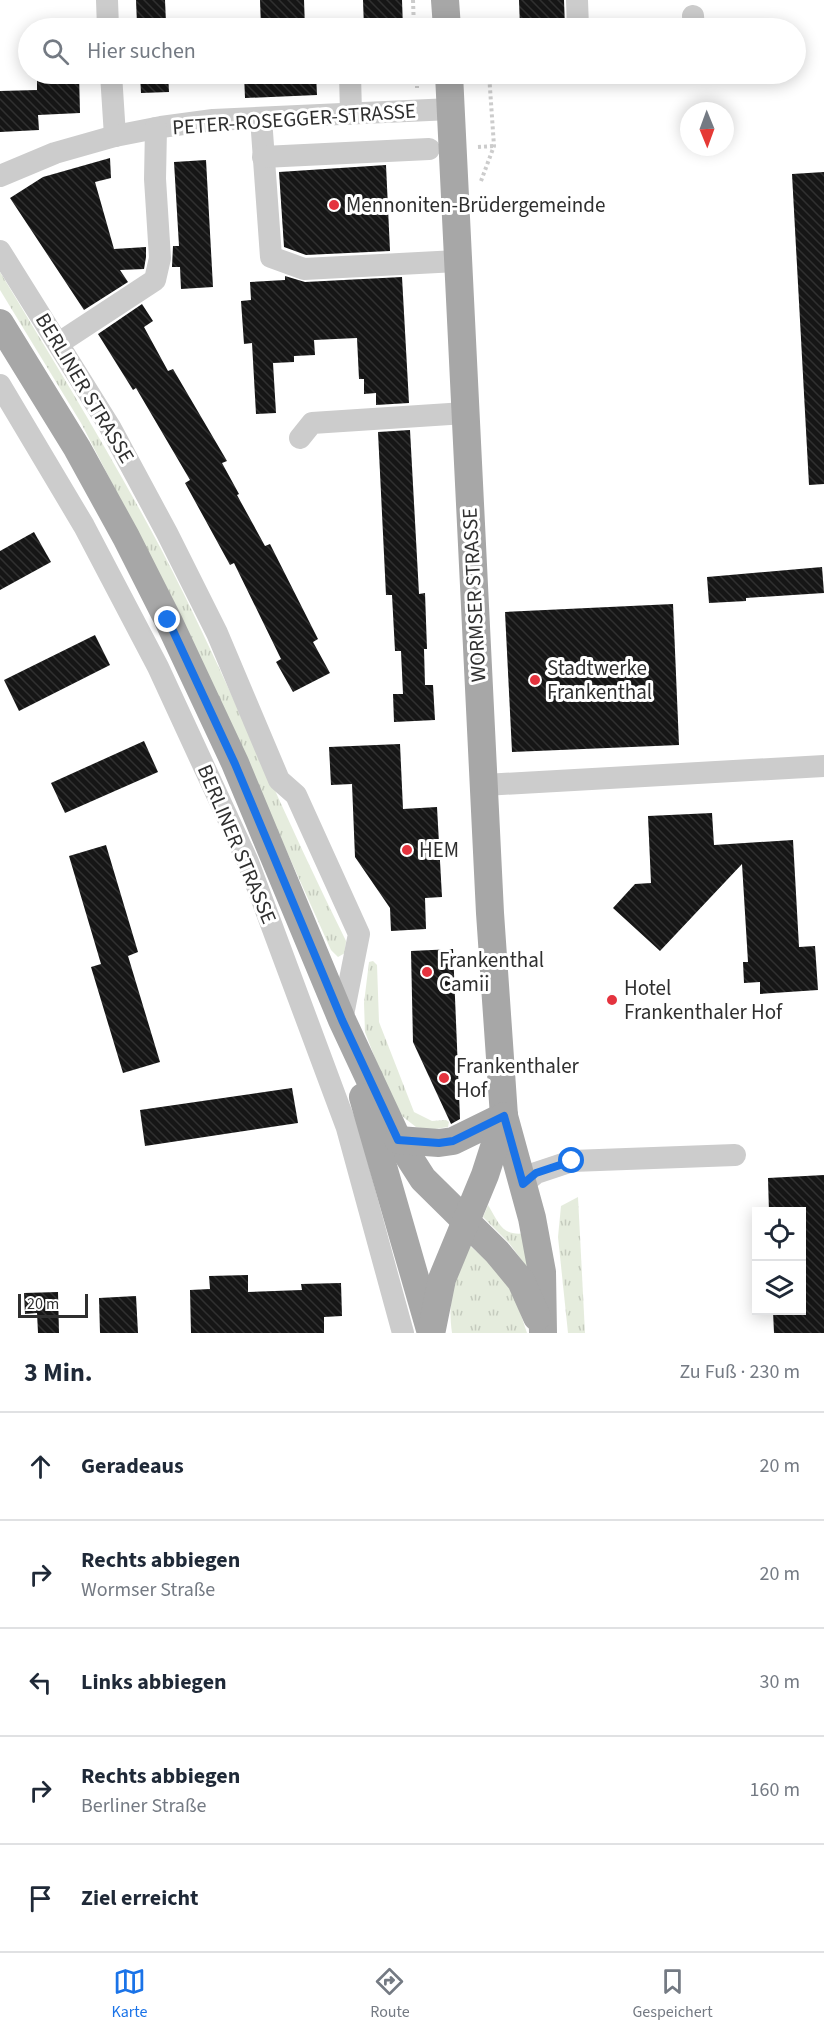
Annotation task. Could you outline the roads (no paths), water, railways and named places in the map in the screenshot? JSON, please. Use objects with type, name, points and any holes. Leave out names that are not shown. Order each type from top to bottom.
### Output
[{"type":"main road","points":[[445,0],[446,18]]},
{"type":"main road","name":"WORMSER STRASSE","points":[[450,84],[490,913],[504,1116],[523,1184],[542,1272],[542,1329]]},
{"type":"main road","name":"BERLINER STRASSE","points":[[0,323],[77,448],[168,620],[235,764],[342,1020],[398,1140]]},
{"type":"main road","name":"BERLINER STRASSE","points":[[342,1020],[431,1333]]},
{"type":"main road","points":[[398,1140],[439,1143],[453,1141],[504,1116]]},
{"type":"main road","name":"WORMSER STRASSE","points":[[466,1222],[485,1175],[504,1116]]},
{"type":"main road","name":"WORMSER STRASSE","points":[[398,1140],[423,1179],[497,1252],[521,1281],[542,1329]]},
{"type":"main road","points":[[431,1333],[442,1278],[466,1222]]},
{"type":"street","points":[[107,0],[108,18]]},
{"type":"street","points":[[577,0],[578,18]]},
{"type":"street","points":[[112,84],[115,136]]},
{"type":"street","points":[[350,84],[351,114]]},
{"type":"street","name":"PETER-ROSEGGER-STRASSE","points":[[0,176],[55,153],[115,136],[156,128],[213,120],[451,109]]},
{"type":"street","points":[[261,118],[271,257],[304,269],[457,261]]},
{"type":"street","points":[[58,343],[155,280],[160,258],[155,179],[156,128]]},
{"type":"street","points":[[263,157],[429,149]]},
{"type":"street","name":"BERLINER STRASSE","points":[[0,251],[110,427],[167,533],[217,633],[279,780],[296,795],[359,934],[342,1020]]},
{"type":"street","name":"BERLINER STRASSE","points":[[0,385],[84,526],[152,657],[248,862],[347,1128],[403,1333]]},
{"type":"street","points":[[300,438],[312,423],[465,413]]},
{"type":"street","points":[[484,785],[824,766]]},
{"type":"street","points":[[523,1184],[536,1173],[572,1161],[735,1155]]},
{"type":"place","name":"Mennoniten-Brüdergemeinde","points":[[334,205]]},
{"type":"place","name":"Stadtwerke Frankenthal","points":[[535,680]]},
{"type":"place","name":"HEM","points":[[407,850]]},
{"type":"place","name":"Frankenthal Camii","points":[[427,972]]},
{"type":"place","name":"Hotel Frankenthaler Hof","points":[[612,1000]]},
{"type":"place","name":"Frankenthaler Hof","points":[[444,1078]]}]
